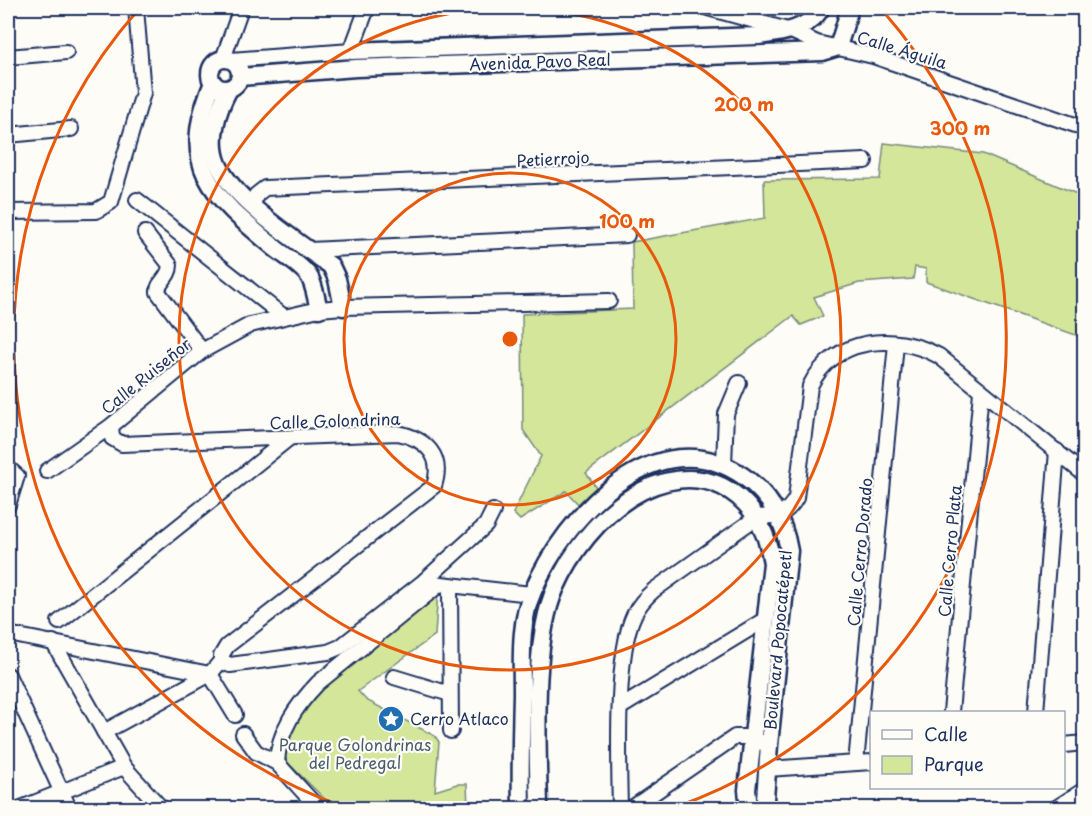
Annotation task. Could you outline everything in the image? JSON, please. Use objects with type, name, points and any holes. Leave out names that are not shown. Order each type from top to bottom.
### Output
[{"type":"street","points":[[8,212],[96,211],[105,208],[111,202],[143,93],[136,8]]},
{"type":"street","points":[[227,60],[241,8]]},
{"type":"street","points":[[351,51],[367,8]]},
{"type":"street","name":"Calle Águila","points":[[708,8],[791,31],[817,44],[873,56],[1084,128]]},
{"type":"street","points":[[791,31],[808,21],[821,8]]},
{"type":"street","points":[[838,47],[850,8]]},
{"type":"street","name":"Avenida Pavo Real","points":[[227,60],[351,51],[758,36],[791,31]]},
{"type":"street","name":"Avenida Pavo Real","points":[[235,83],[356,68],[798,54],[830,51],[838,47]]},
{"type":"street","points":[[8,57],[66,52]]},
{"type":"street","points":[[227,60],[213,66],[210,71],[213,83],[217,87],[235,83]]},
{"type":"street","points":[[227,60],[239,67],[235,83],[222,102],[214,129],[217,162],[224,175],[253,206],[331,266],[337,279],[343,307]]},
{"type":"street","points":[[213,83],[204,103],[197,137],[197,150],[211,188],[222,203],[309,276],[318,309]]},
{"type":"street","points":[[8,135],[70,129]]},
{"type":"street","name":"Petierrojo","points":[[253,206],[256,195],[265,188],[865,161]]},
{"type":"street","points":[[137,200],[283,316]]},
{"type":"street","points":[[145,233],[170,265],[167,278],[157,289],[202,351]]},
{"type":"street","points":[[309,250],[627,235]]},
{"type":"street","name":"Calle Ruiseñor","points":[[47,471],[111,426],[202,351],[250,325],[318,309],[343,307],[609,301]]},
{"type":"street","points":[[620,808],[621,707],[625,646],[633,616],[642,601],[757,517],[778,516],[789,510],[796,498],[810,386],[817,371],[830,357],[847,349],[880,342],[928,350],[939,356],[1084,474]]},
{"type":"street","name":"Calle Cerro Dorado","points":[[856,763],[896,344]]},
{"type":"street","points":[[724,464],[726,414],[739,383]]},
{"type":"street","name":"Calle Cerro Plata","points":[[951,711],[981,392]]},
{"type":"street","name":"Calle Golondrina","points":[[104,732],[210,674],[221,661],[221,656],[227,646],[434,486],[437,476],[435,456],[429,447],[409,435],[398,433],[122,444],[112,438],[111,426]]},
{"type":"street","points":[[59,622],[288,439]]},
{"type":"street","points":[[1036,711],[1057,452]]},
{"type":"street","name":"Boulevard Popocatépetl","points":[[521,808],[522,654],[535,586],[547,559],[574,522],[603,493],[634,472],[680,459],[696,458],[724,464],[758,488],[778,516],[786,532],[789,551],[761,743],[748,803]]},
{"type":"street","points":[[8,468],[14,472],[16,480],[8,505]]},
{"type":"street","name":"Boulevard Popocatépetl","points":[[539,808],[540,657],[546,617],[555,588],[571,560],[600,522],[630,498],[652,487],[690,479],[717,484],[744,501],[757,517],[769,538],[772,562],[766,619],[761,743],[767,769],[766,802]]},
{"type":"street","points":[[221,661],[230,665],[334,650],[423,582],[486,525],[493,511]]},
{"type":"street","points":[[423,582],[445,585],[535,586],[551,581],[555,588]]},
{"type":"street","points":[[445,585],[451,731]]},
{"type":"street","points":[[277,763],[277,747],[282,735],[305,696],[318,683],[445,585]]},
{"type":"street","points":[[621,707],[766,619]]},
{"type":"street","points":[[8,634],[210,674],[235,715]]},
{"type":"street","points":[[53,642],[124,767],[160,808]]},
{"type":"street","points":[[522,654],[540,657]]},
{"type":"street","points":[[8,675],[69,808]]},
{"type":"street","points":[[394,676],[450,694]]},
{"type":"street","points":[[243,734],[256,752],[277,763],[318,808]]},
{"type":"street","points":[[632,808],[726,741],[744,737],[761,743]]},
{"type":"street","points":[[1065,745],[1084,743]]},
{"type":"street","points":[[767,769],[870,762]]},
{"type":"street","points":[[21,808],[124,767]]},
{"type":"street","points":[[1056,808],[1084,790]]},
{"type":"street","points":[[748,803],[766,802]]},
{"type":"green space","points":[[884,143],[983,154],[1084,197],[1084,338],[926,282],[926,269],[915,267],[913,279],[859,283],[814,297],[823,316],[801,325],[793,316],[586,473],[596,487],[578,504],[566,491],[520,520],[513,513],[541,456],[523,430],[522,314],[633,309],[632,242],[765,218],[764,180],[880,179]]},
{"type":"green space","name":"Parque Golondrinas del Pedregal","points":[[438,590],[435,635],[358,691],[366,700],[435,736],[439,742],[435,791],[457,784],[467,784],[468,808],[334,808],[289,764],[282,751],[301,713],[327,677]]},
{"type":"place","name":"Cerro Atlaco","points":[[391,719]]}]
